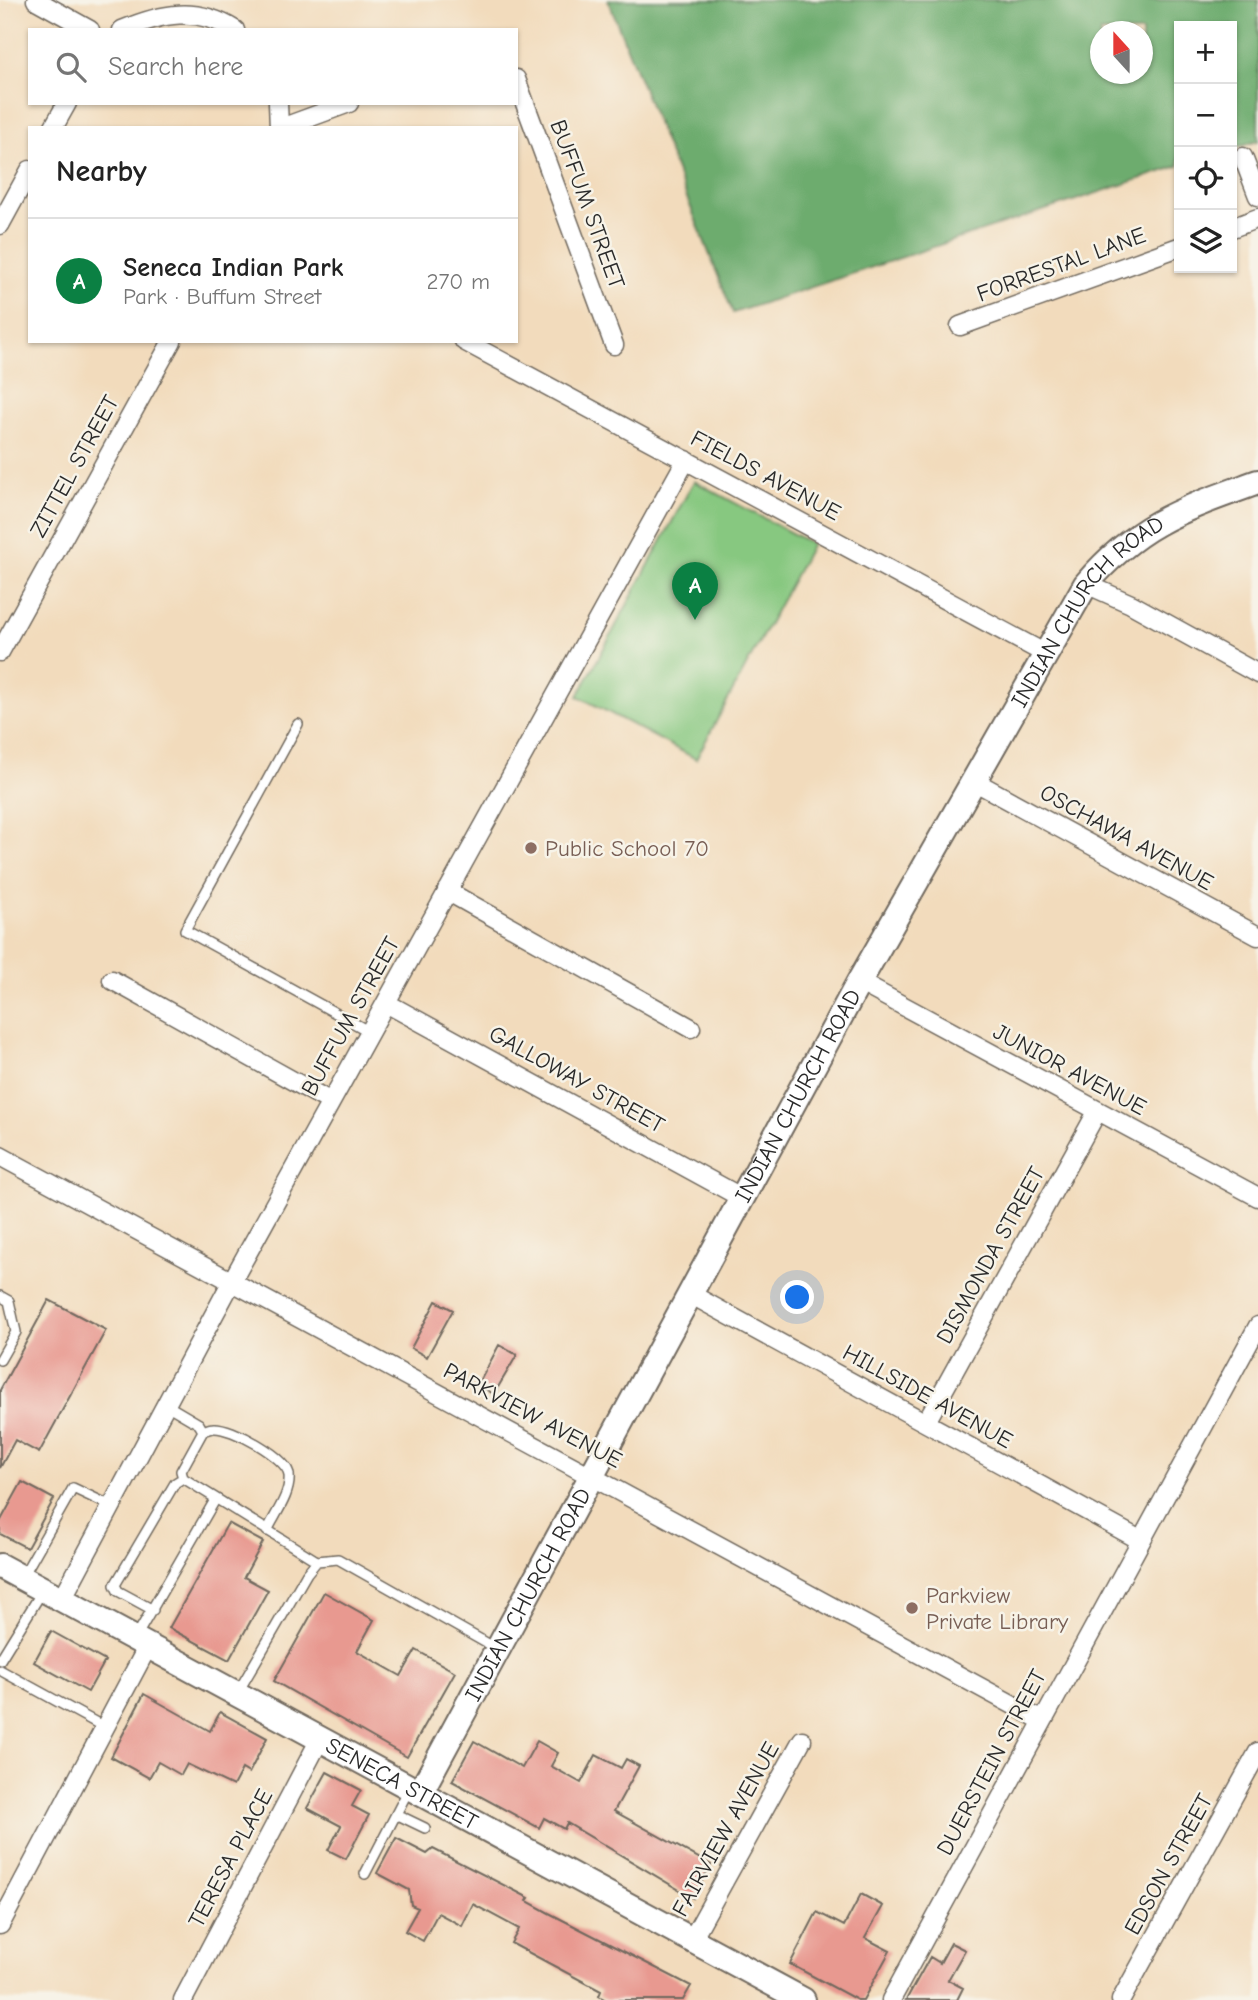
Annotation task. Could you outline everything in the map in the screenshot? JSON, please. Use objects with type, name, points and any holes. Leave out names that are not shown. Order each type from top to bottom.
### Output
[{"type":"street","points":[[36,0],[86,28]]},
{"type":"street","points":[[127,28],[150,18],[191,13],[216,20],[231,28]]},
{"type":"street","name":"BUFFUM STREET","points":[[518,84],[614,345]]},
{"type":"street","points":[[54,126],[66,105]]},
{"type":"street","points":[[278,105],[280,126]]},
{"type":"street","points":[[286,126],[343,105]]},
{"type":"street","points":[[1243,157],[1258,196]]},
{"type":"street","points":[[0,225],[28,174]]},
{"type":"street","points":[[1237,226],[1258,218]]},
{"type":"street","name":"FORRESTAL LANE","points":[[960,327],[1174,249]]},
{"type":"street","name":"ZITTEL STREET","points":[[0,652],[171,343]]},
{"type":"street","name":"FIELDS AVENUE","points":[[468,343],[1044,653]]},
{"type":"street","name":"BUFFUM STREET","points":[[23,1580],[111,1506],[232,1281],[687,460]]},
{"type":"street","name":"INDIAN CHURCH ROAD","points":[[415,1790],[499,1650],[859,982],[1044,653],[1086,584],[1122,546],[1156,522],[1258,482]]},
{"type":"street","points":[[1086,584],[1131,604],[1258,674]]},
{"type":"street","name":"OSCHAWA AVENUE","points":[[972,780],[1258,936]]},
{"type":"street","points":[[447,891],[691,1028]]},
{"type":"street","points":[[112,980],[331,1102]]},
{"type":"street","name":"JUNIOR AVENUE","points":[[859,982],[1258,1197]]},
{"type":"street","name":"GALLOWAY STREET","points":[[386,1003],[744,1199]]},
{"type":"street","name":"DISMONDA STREET","points":[[926,1422],[1097,1112]]},
{"type":"street","name":"PARKVIEW AVENUE","points":[[0,1156],[594,1475],[1041,1720]]},
{"type":"street","name":"HILLSIDE AVENUE","points":[[692,1295],[1140,1540]]},
{"type":"street","name":"DUERSTEIN STREET","points":[[891,2000],[1041,1720],[1258,1326]]},
{"type":"street","name":"SENECA STREET","points":[[23,1580],[803,2000]]},
{"type":"street","points":[[0,1926],[104,1727],[141,1642]]},
{"type":"street","name":"TERESA PLACE","points":[[183,2000],[320,1739]]},
{"type":"street","name":"FAIRVIEW AVENUE","points":[[691,1941],[802,1740]]},
{"type":"street","name":"EDSON STREET","points":[[1121,2000],[1258,1752]]},
{"type":"lane","points":[[298,724],[185,930],[370,1032]]},
{"type":"lane","points":[[0,1296],[9,1301],[16,1332],[0,1360]]},
{"type":"lane","points":[[165,1404],[199,1424],[203,1431]]},
{"type":"lane","points":[[267,1531],[290,1487],[289,1472],[282,1459],[235,1433],[215,1427],[203,1431],[181,1471],[183,1478],[215,1500],[317,1561],[338,1559],[499,1650]]},
{"type":"lane","points":[[153,1610],[118,1591],[116,1585],[175,1483],[183,1478]]},
{"type":"lane","points":[[0,1660],[23,1580],[73,1488],[111,1506]]},
{"type":"lane","points":[[141,1642],[153,1610],[215,1500]]},
{"type":"lane","points":[[237,1694],[307,1573],[317,1561]]},
{"type":"lane","points":[[0,1671],[104,1727]]},
{"type":"lane","points":[[365,1874],[396,1814],[415,1790]]},
{"type":"lane","points":[[396,1814],[425,1828]]},
{"type":"green space","points":[[608,0],[1258,0],[1258,141],[1237,147],[1237,21],[1174,21],[1174,168],[733,313]]},
{"type":"green space","points":[[694,481],[812,544],[696,759],[578,696]]},
{"type":"building","points":[[49,1300],[106,1330],[39,1453],[15,1440],[0,1468],[0,1390]]},
{"type":"building","points":[[436,1301],[453,1310],[427,1357],[411,1348]]},
{"type":"building","points":[[499,1345],[517,1355],[494,1394],[478,1385]]},
{"type":"building","points":[[22,1482],[54,1499],[27,1548],[0,1534],[0,1522]]},
{"type":"building","points":[[228,1523],[263,1542],[244,1577],[268,1590],[229,1660],[169,1628]]},
{"type":"building","points":[[324,1592],[374,1620],[357,1651],[401,1676],[416,1650],[455,1672],[407,1757],[274,1681]]},
{"type":"building","points":[[51,1631],[105,1661],[88,1692],[34,1662]]},
{"type":"building","points":[[144,1694],[210,1731],[220,1712],[267,1738],[249,1773],[242,1769],[233,1786],[187,1764],[181,1775],[158,1762],[149,1778],[111,1757]]},
{"type":"building","points":[[474,1741],[522,1768],[537,1741],[558,1753],[551,1766],[581,1783],[596,1755],[621,1768],[626,1759],[639,1766],[614,1811],[711,1865],[693,1898],[567,1823],[564,1829],[544,1818],[539,1828],[452,1781]]},
{"type":"building","points":[[327,1772],[361,1790],[352,1806],[369,1815],[346,1859],[328,1850],[341,1826],[307,1808]]},
{"type":"building","points":[[396,1838],[427,1854],[433,1849],[529,1898],[527,1901],[549,1913],[691,1986],[683,2000],[606,2000],[599,1996],[601,1991],[511,1943],[519,1929],[473,1904],[462,1926],[438,1913],[423,1941],[405,1931],[418,1908],[411,1905],[409,1890],[377,1873]]},
{"type":"building","points":[[861,1894],[883,1906],[865,1938],[890,1951],[863,2000],[857,2000],[790,1964],[817,1912],[844,1926]]},
{"type":"building","points":[[951,1943],[965,1950],[948,1980],[963,1988],[957,2000],[906,2000],[930,1957],[940,1963]]},
{"type":"place","name":"Seneca Indian Park","points":[[695,620]]},
{"type":"place","name":"Public School 70","points":[[531,848]]},
{"type":"place","name":"Parkview Private Library","points":[[912,1608]]}]
